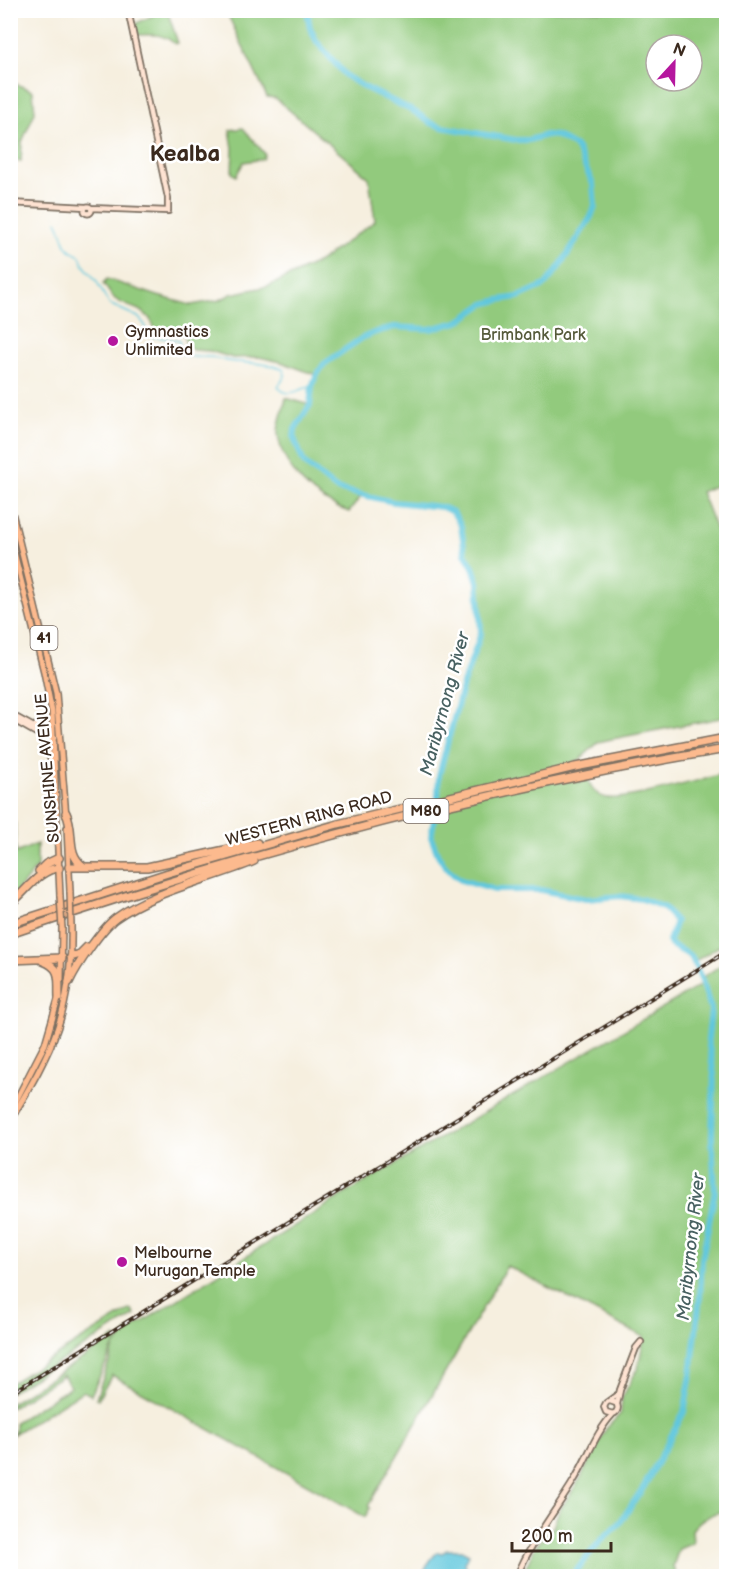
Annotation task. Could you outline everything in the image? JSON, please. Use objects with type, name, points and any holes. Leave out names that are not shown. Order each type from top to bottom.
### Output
[{"type":"highway","name":"WESTERN RING ROAD","points":[[10,924],[316,826],[338,824],[575,767],[726,738]]},
{"type":"highway","name":"WESTERN RING ROAD","points":[[10,934],[117,898],[276,851],[422,812],[577,777],[726,749]]},
{"type":"highway","points":[[66,813],[70,822],[73,853],[84,867]]},
{"type":"highway","points":[[69,867],[147,867],[265,843]]},
{"type":"highway","points":[[71,957],[82,952],[98,933],[124,913],[276,851]]},
{"type":"highway","points":[[21,895],[44,866],[59,858]]},
{"type":"highway","points":[[10,904],[45,871],[59,868]]},
{"type":"highway","points":[[69,982],[107,926]]},
{"type":"highway","points":[[10,960],[62,958]]},
{"type":"highway","points":[[40,960],[52,965],[57,972],[63,998]]},
{"type":"main road","name":"SUNSHINE AVENUE","points":[[10,504],[53,674],[59,711],[69,867],[71,957],[69,982],[52,1026],[53,1034]]},
{"type":"main road","name":"SUNSHINE AVENUE","points":[[10,536],[33,625],[53,726],[63,998]]},
{"type":"main road","points":[[31,591],[36,620],[33,625]]},
{"type":"main road","points":[[54,741],[61,745]]},
{"type":"main road","points":[[59,868],[69,867]]},
{"type":"main road","points":[[62,958],[71,957]]},
{"type":"main road","name":"41","points":[[10,1121],[43,1064],[63,998]]},
{"type":"main road","name":"41","points":[[10,1113],[53,1034]]},
{"type":"street","points":[[10,204],[75,207],[88,210],[101,208],[168,212],[128,10]]},
{"type":"street","points":[[12,716],[45,729],[53,726]]},
{"type":"street","points":[[12,716],[44,738],[54,741]]},
{"type":"street","points":[[12,716],[54,741]]},
{"type":"street","points":[[44,738],[55,774]]},
{"type":"street","points":[[517,1576],[527,1552],[573,1482],[601,1430],[618,1409],[620,1390],[636,1348],[641,1342]]},
{"type":"street","points":[[601,1430],[605,1404],[620,1390]]},
{"type":"street","points":[[610,1401],[617,1404]]},
{"type":"street","points":[[605,1411],[613,1414]]},
{"type":"green space","points":[[158,11],[169,11],[178,43],[175,44],[158,35],[138,35],[135,24]]},
{"type":"green space","name":"Brimbank Park","points":[[226,11],[726,11],[726,481],[701,492],[726,555],[726,717],[599,742],[578,761],[574,761],[578,782],[588,780],[598,794],[612,798],[643,794],[726,773],[726,942],[694,962],[673,947],[670,940],[675,921],[658,904],[636,898],[588,899],[549,892],[487,889],[463,880],[444,865],[437,855],[431,838],[441,762],[462,687],[478,645],[481,624],[481,601],[477,579],[466,555],[458,520],[454,514],[442,507],[394,502],[363,494],[349,512],[313,492],[303,483],[287,461],[281,448],[278,431],[286,398],[310,405],[316,375],[281,362],[259,357],[233,358],[210,351],[193,350],[186,346],[185,335],[171,330],[155,330],[152,322],[144,313],[115,299],[103,283],[107,279],[191,305],[220,300],[231,294],[269,286],[319,262],[375,221],[369,178],[275,98],[267,97]]},
{"type":"green space","points":[[11,82],[33,91],[35,112],[22,142],[21,161],[11,160]]},
{"type":"green space","points":[[243,128],[265,154],[263,159],[244,162],[236,176],[232,173],[233,148],[230,130]]},
{"type":"green space","points":[[11,823],[15,823],[16,853],[37,844],[37,867],[11,899]]},
{"type":"green space","points":[[726,962],[725,1511],[706,1517],[692,1530],[693,1543],[679,1549],[673,1566],[677,1576],[522,1576],[535,1547],[553,1527],[558,1513],[580,1479],[606,1429],[621,1413],[622,1398],[638,1368],[644,1337],[507,1266],[368,1506],[370,1508],[365,1517],[112,1375],[98,1399],[96,1398],[115,1345],[128,1331],[343,1195],[703,984],[701,978]]},
{"type":"green space","points":[[131,1309],[135,1315],[11,1392],[11,1383]]},
{"type":"green space","points":[[116,1337],[91,1395],[83,1391],[12,1435],[15,1431],[15,1422],[71,1387],[63,1375],[11,1408],[11,1403]]},
{"type":"water","points":[[447,1550],[461,1550],[469,1554],[465,1563],[467,1571],[463,1576],[421,1576],[438,1552],[442,1553]]},
{"type":"waterway","name":"Maribyrnong River","points":[[307,10],[310,28],[317,42],[346,76],[364,87],[442,127],[516,140],[529,140],[546,135],[557,136],[576,147],[593,184],[595,206],[591,217],[545,285],[518,297],[484,304],[458,322],[430,329],[394,327],[362,338],[324,364],[316,376],[310,405],[295,429],[294,438],[304,463],[336,489],[394,502],[442,507],[453,512],[461,526],[465,553],[478,582],[481,633],[463,684],[439,775],[438,797],[431,837],[445,866],[461,880],[495,890],[541,890],[586,899],[620,896],[642,899],[663,907],[676,921],[669,941],[671,945],[691,956],[711,1009],[708,1040],[714,1074],[712,1137],[715,1191],[702,1259],[691,1375],[684,1412],[645,1485],[619,1524],[602,1539],[572,1576]]},
{"type":"waterway","points":[[57,221],[67,246],[80,256],[109,304],[138,317],[145,325],[148,336],[179,341],[181,353],[188,356],[211,357],[277,367],[284,370],[285,376],[278,387],[282,391],[291,393],[312,387]]},
{"type":"railway","points":[[10,1394],[726,952]]},
{"type":"place","name":"Gymnastics Unlimited","points":[[113,341]]},
{"type":"place","name":"Melbourne Murugan Temple","points":[[122,1262]]},
{"type":"district","name":"Kealba","points":[[185,154]]}]
